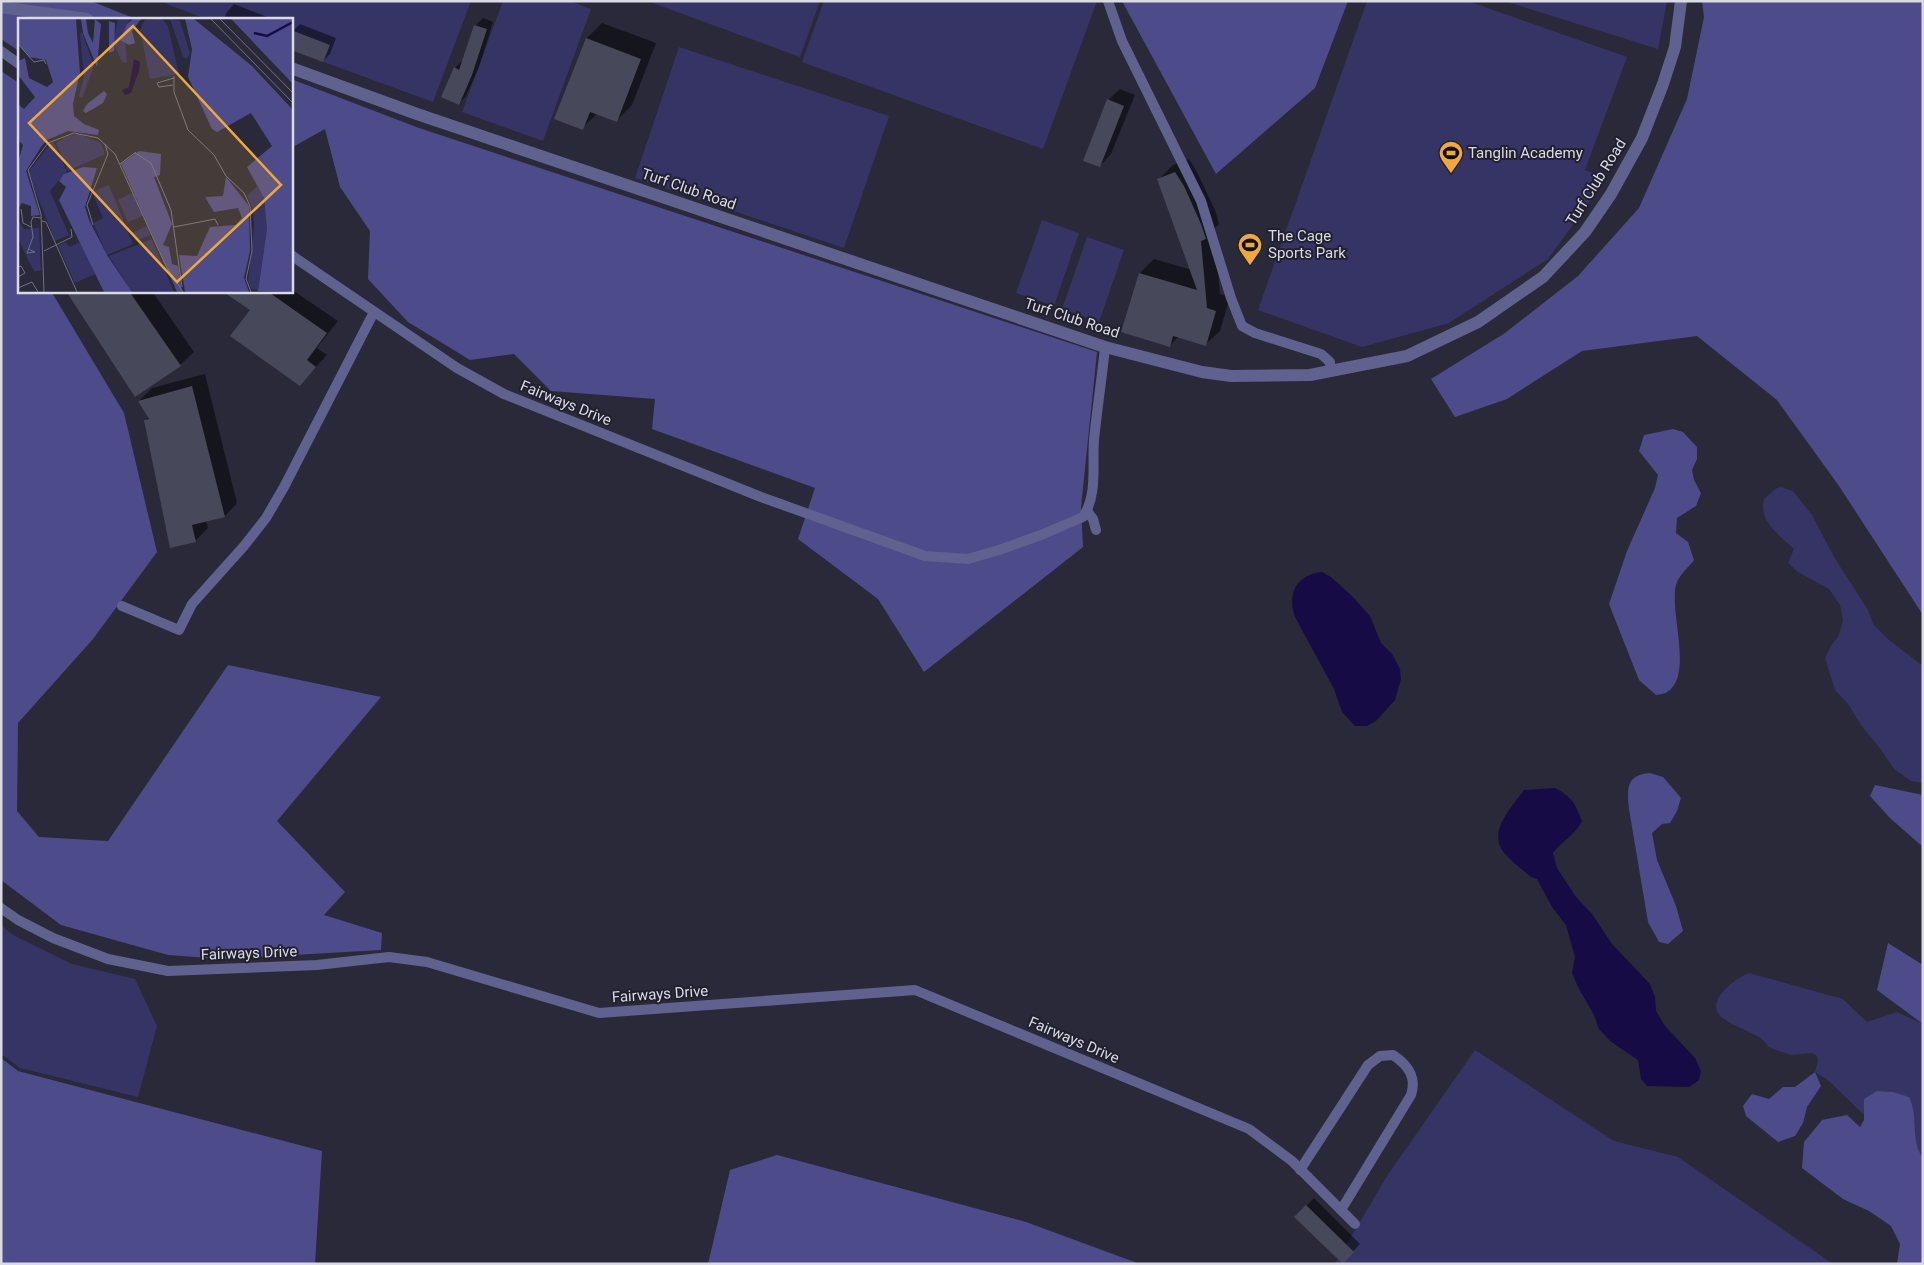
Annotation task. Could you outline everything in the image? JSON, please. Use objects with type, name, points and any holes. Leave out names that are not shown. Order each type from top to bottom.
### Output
[{"type":"street","name":"Turf Club Road","points":[[292,68],[417,114],[1105,347],[1202,372],[1231,376],[1310,375],[1407,356],[1478,322],[1549,271],[1585,232],[1611,194],[1642,138],[1663,84],[1674,47],[1681,1]]},
{"type":"street","points":[[1,7],[80,18]]},
{"type":"lane","points":[[1108,1],[1122,41],[1201,201],[1231,298],[1242,326],[1255,333],[1321,354],[1330,362],[1330,370]]},
{"type":"lane","points":[[1,51],[18,63]]},
{"type":"lane","name":"Fairways Drive","points":[[292,256],[457,368],[497,391],[761,497],[925,556],[968,559],[1041,535],[1083,516],[1086,512]]},
{"type":"lane","points":[[122,606],[179,630],[192,604],[244,546],[266,518],[284,487],[374,312]]},
{"type":"lane","points":[[1096,530],[1092,519],[1086,512],[1093,486],[1094,441],[1105,347]]},
{"type":"lane","name":"Fairways Drive","points":[[1,908],[18,920],[53,938],[108,959],[168,970],[317,965],[389,957],[427,962],[599,1013],[915,990],[1249,1129],[1278,1149],[1355,1224]]},
{"type":"lane","points":[[1300,1170],[1362,1072],[1380,1056],[1393,1056],[1400,1060],[1412,1074],[1413,1089],[1411,1095],[1340,1210]]},
{"type":"shaded area","points":[[1,1],[91,1],[134,18],[18,18],[18,50],[1,39]]},
{"type":"shaded area","points":[[159,1],[471,1],[433,102],[292,50],[292,18],[203,18]]},
{"type":"shaded area","points":[[503,1],[570,1],[591,9],[543,141],[462,112]]},
{"type":"shaded area","points":[[647,1],[820,1],[800,57]]},
{"type":"shaded area","points":[[824,1],[1097,1],[1043,149],[802,62]]},
{"type":"shaded area","points":[[1122,1],[1348,1],[1315,88],[1216,174]]},
{"type":"shaded area","name":"Tanglin Academy","points":[[1367,1],[1468,1],[1627,57],[1585,170],[1606,179],[1548,259],[1449,323],[1362,347],[1258,310]]},
{"type":"shaded area","points":[[1504,1],[1667,1],[1658,49]]},
{"type":"shaded area","points":[[1702,1],[1923,1],[1923,615],[1839,486],[1777,400],[1697,336],[1582,351],[1507,399],[1455,417],[1431,379],[1505,333],[1578,276],[1639,208],[1687,99],[1704,17]]},
{"type":"shaded area","points":[[679,47],[889,116],[844,248],[635,178]]},
{"type":"shaded area","points":[[1,71],[18,82],[18,292],[52,292],[124,413],[157,552],[93,639],[18,723],[17,811],[39,837],[108,841],[228,665],[381,697],[277,821],[345,892],[324,915],[382,933],[381,950],[223,959],[168,955],[61,925],[1,880]]},
{"type":"shaded area","points":[[292,79],[419,128],[1097,352],[1081,507],[1083,547],[924,672],[878,599],[798,539],[815,488],[652,429],[655,399],[551,391],[514,354],[470,360],[408,322],[368,279],[370,231],[340,187],[325,129],[292,147]]},
{"type":"shaded area","points":[[1042,220],[1079,233],[1054,306],[1016,293]]},
{"type":"shaded area","points":[[1087,237],[1124,250],[1099,322],[1062,309]]},
{"type":"shaded area","points":[[1673,429],[1683,432],[1697,447],[1697,459],[1692,470],[1694,480],[1701,493],[1696,506],[1677,518],[1676,533],[1688,542],[1694,560],[1681,575],[1676,585],[1675,611],[1680,658],[1679,672],[1675,684],[1667,692],[1656,695],[1639,680],[1609,604],[1627,551],[1655,488],[1658,475],[1639,451],[1644,435]]},
{"type":"shaded area","points":[[1781,487],[1793,491],[1812,515],[1834,557],[1868,610],[1873,624],[1889,640],[1923,666],[1923,783],[1911,781],[1894,769],[1861,725],[1848,704],[1835,690],[1825,658],[1838,637],[1843,621],[1840,605],[1829,589],[1798,572],[1788,563],[1794,549],[1767,521],[1763,507],[1764,499],[1775,489]]},
{"type":"shaded area","points":[[1322,572],[1331,577],[1352,596],[1370,616],[1381,643],[1392,654],[1400,669],[1401,679],[1395,700],[1376,721],[1367,726],[1355,726],[1342,712],[1334,689],[1295,617],[1292,600],[1296,587],[1306,577]]},
{"type":"shaded area","points":[[1650,773],[1663,777],[1681,798],[1677,811],[1670,823],[1662,824],[1652,833],[1657,860],[1676,906],[1683,931],[1668,944],[1659,942],[1648,922],[1629,809],[1628,789],[1632,780],[1642,774]]},
{"type":"shaded area","points":[[1875,785],[1923,795],[1923,847],[1890,818],[1870,796]]},
{"type":"shaded area","points":[[1555,788],[1572,801],[1582,821],[1576,830],[1553,853],[1557,868],[1576,897],[1592,914],[1612,944],[1650,984],[1655,997],[1656,1011],[1665,1026],[1695,1058],[1701,1071],[1699,1080],[1689,1087],[1647,1086],[1641,1079],[1638,1060],[1610,1041],[1599,1029],[1594,1015],[1572,973],[1575,957],[1566,925],[1552,907],[1537,879],[1531,877],[1502,850],[1498,834],[1500,826],[1524,790]]},
{"type":"shaded area","points":[[1,925],[13,935],[72,964],[135,979],[157,1026],[138,1097],[20,1068],[1,1054]]},
{"type":"shaded area","points":[[1888,943],[1923,965],[1923,1024],[1877,990]]},
{"type":"shaded area","points":[[1749,973],[1843,999],[1867,1022],[1897,1012],[1923,1024],[1923,1156],[1907,1141],[1862,1113],[1828,1080],[1815,1072],[1818,1061],[1817,1056],[1812,1053],[1791,1055],[1768,1047],[1764,1041],[1724,1019],[1718,1013],[1716,1004],[1721,994],[1727,987]]},
{"type":"shaded area","points":[[1475,1050],[1614,1141],[1678,1157],[1833,1264],[1335,1264],[1387,1176]]},
{"type":"shaded area","points":[[1,1058],[18,1071],[322,1151],[315,1264],[1,1264]]},
{"type":"shaded area","points":[[1815,1072],[1821,1086],[1807,1107],[1803,1123],[1795,1136],[1778,1142],[1746,1116],[1743,1106],[1752,1094],[1769,1099],[1783,1087],[1795,1087]]},
{"type":"shaded area","points":[[1877,1091],[1893,1092],[1909,1097],[1912,1104],[1915,1137],[1923,1157],[1923,1264],[1897,1264],[1900,1244],[1891,1226],[1869,1211],[1843,1199],[1802,1168],[1804,1142],[1822,1120],[1847,1115],[1860,1127],[1864,1120],[1864,1099]]},
{"type":"shaded area","points":[[777,1155],[1026,1222],[1140,1264],[708,1264],[730,1170]]},
{"type":"building","points":[[474,25],[487,29],[472,75],[459,105],[441,97],[454,67],[459,70]]},
{"type":"building","points":[[292,30],[330,45],[323,62],[292,50]]},
{"type":"building","points":[[586,38],[641,59],[617,122],[590,112],[583,130],[554,119]]},
{"type":"building","points":[[1107,99],[1124,106],[1100,167],[1083,161]]},
{"type":"building","points":[[1175,172],[1184,186],[1206,239],[1201,241],[1207,308],[1216,311],[1206,346],[1173,336],[1170,347],[1121,332],[1139,273],[1197,290],[1157,179]]},
{"type":"building","points":[[67,292],[130,292],[181,366],[135,397]]},
{"type":"building","points":[[223,292],[268,292],[327,333],[307,360],[316,367],[300,386],[230,336],[250,310]]},
{"type":"building","points":[[192,386],[225,517],[192,525],[196,542],[170,548],[144,420],[149,419],[138,401]]},
{"type":"building","points":[[1306,1205],[1354,1252],[1343,1264],[1294,1217]]},
{"type":"place","name":"Tanglin Academy","points":[[1451,174]]},
{"type":"place","name":"The Cage Sports Park","points":[[1250,266]]}]
